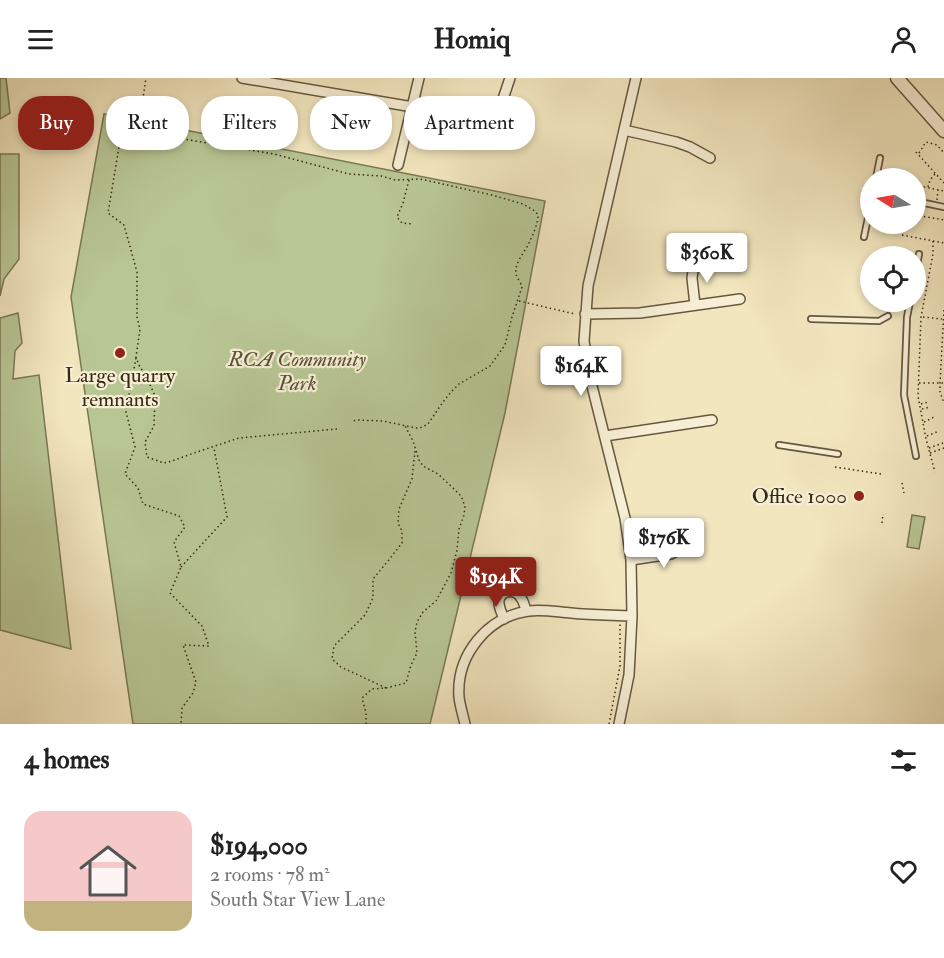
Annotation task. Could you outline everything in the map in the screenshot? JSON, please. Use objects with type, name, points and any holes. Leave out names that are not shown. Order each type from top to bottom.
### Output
[{"type":"street","points":[[242,78],[404,105]]},
{"type":"street","points":[[415,96],[419,78]]},
{"type":"street","points":[[504,96],[510,78]]},
{"type":"street","points":[[619,724],[629,675],[632,616],[631,560],[625,518],[590,378],[584,341],[588,286],[636,78]]},
{"type":"street","points":[[899,79],[944,131]]},
{"type":"street","points":[[624,130],[676,142],[710,158]]},
{"type":"street","points":[[398,165],[404,142]]},
{"type":"street","points":[[694,263],[692,278],[695,305]]},
{"type":"street","points":[[585,314],[640,313],[740,299]]},
{"type":"street","points":[[605,436],[712,420]]},
{"type":"street","points":[[631,560],[671,554],[686,546]]},
{"type":"street","points":[[504,619],[500,609],[500,600],[502,594],[507,592],[518,593],[526,612]]},
{"type":"street","points":[[465,724],[459,697],[460,680],[470,652],[488,629],[504,619],[533,611],[632,616]]},
{"type":"lane","points":[[878,168],[880,158]]},
{"type":"lane","points":[[926,203],[944,207]]},
{"type":"lane","points":[[908,312],[904,395],[916,456]]},
{"type":"lane","points":[[811,319],[879,321],[888,316]]},
{"type":"lane","points":[[779,445],[838,454]]},
{"type":"path","points":[[143,96],[146,78]]},
{"type":"path","points":[[189,140],[274,154],[349,174],[381,176],[395,180],[420,179],[523,204],[538,215],[538,222],[529,244],[516,268],[516,275],[522,287],[505,345],[490,366],[459,384],[428,424],[416,428],[383,421],[352,421]]},
{"type":"path","points":[[944,153],[937,145],[926,142],[917,154],[944,183]]},
{"type":"path","points":[[118,150],[108,213],[124,225],[137,272],[137,318],[140,329],[126,412],[135,447],[125,474],[138,488],[144,504],[179,516],[185,527],[174,543],[181,567]]},
{"type":"path","points":[[935,174],[928,188],[944,191]]},
{"type":"path","points":[[409,179],[397,217],[402,222],[413,224]]},
{"type":"path","points":[[926,217],[944,220]]},
{"type":"path","points":[[902,235],[944,243]]},
{"type":"path","points":[[933,241],[933,254],[921,317],[918,396],[935,471]]},
{"type":"path","points":[[517,300],[575,314],[585,314]]},
{"type":"path","points":[[944,310],[940,383],[944,403]]},
{"type":"path","points":[[921,317],[943,319]]},
{"type":"path","points":[[136,357],[155,396],[154,426],[145,442],[147,456],[164,463],[239,438],[337,429]]},
{"type":"path","points":[[919,383],[944,383]]},
{"type":"path","points":[[920,405],[928,402]]},
{"type":"path","points":[[921,410],[930,407]]},
{"type":"path","points":[[923,422],[934,417]]},
{"type":"path","points":[[387,688],[340,667],[332,659],[334,646],[366,615],[373,598],[373,579],[402,543],[402,531],[398,523],[399,509],[412,479],[415,451],[413,441],[405,426]]},
{"type":"path","points":[[926,437],[939,431]]},
{"type":"path","points":[[928,448],[943,443]]},
{"type":"path","points":[[181,724],[182,708],[193,693],[196,682],[183,645],[209,646],[202,626],[170,593],[181,567],[227,517],[214,447]]},
{"type":"path","points":[[930,453],[944,448]]},
{"type":"path","points":[[366,724],[362,698],[372,689],[406,683],[417,653],[415,632],[417,622],[423,612],[436,601],[451,573],[459,529],[464,515],[465,506],[461,496],[438,474],[423,465],[415,451]]},
{"type":"path","points":[[835,467],[881,474]]},
{"type":"path","points":[[902,483],[904,493]]},
{"type":"path","points":[[882,523],[883,514]]},
{"type":"path","points":[[609,724],[620,666],[620,622]]},
{"type":"green space","points":[[0,78],[6,78],[10,113],[0,119]]},
{"type":"green space","name":"RCA Community Park","points":[[104,114],[106,114],[106,150],[189,150],[189,131],[201,133],[201,150],[286,150],[545,201],[505,413],[430,724],[133,724],[71,297]]},
{"type":"green space","points":[[0,154],[19,154],[19,259],[4,279],[0,296]]},
{"type":"green space","points":[[18,313],[22,343],[15,351],[13,379],[39,375],[71,649],[0,630],[0,318]]},
{"type":"green space","points":[[912,515],[925,517],[919,549],[907,547]]},
{"type":"place","name":"Large quarry remnants","points":[[120,353]]},
{"type":"place","name":"Office 1000","points":[[859,496]]}]
